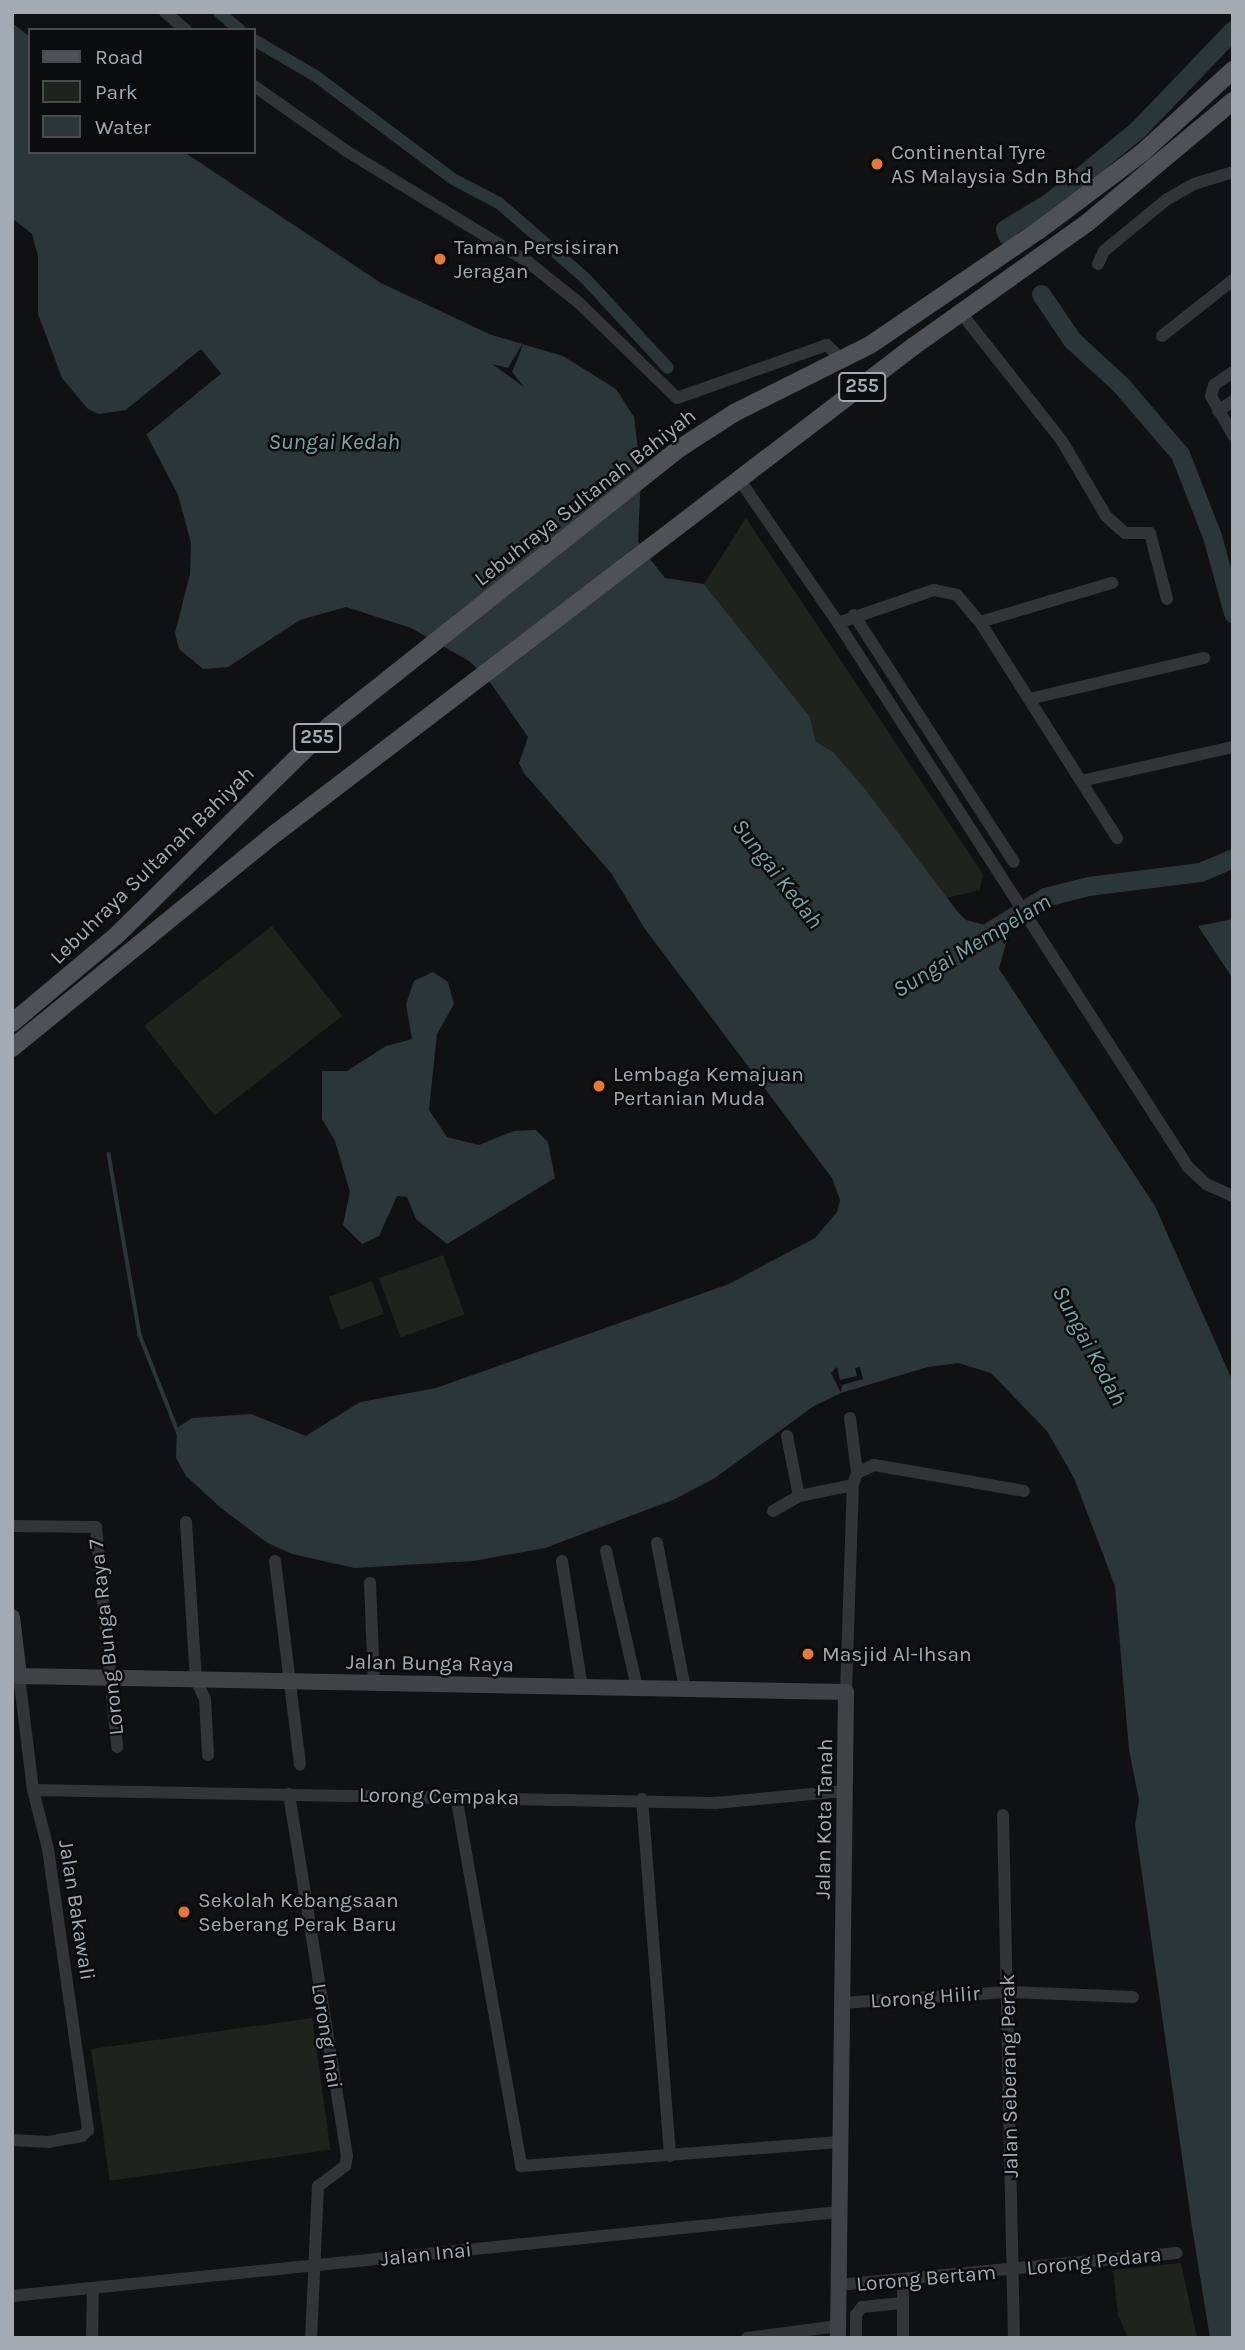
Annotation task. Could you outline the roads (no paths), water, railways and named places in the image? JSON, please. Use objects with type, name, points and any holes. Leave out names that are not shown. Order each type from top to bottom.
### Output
[{"type":"main road","name":"Lebuhraya Sultanah Bahiyah","points":[[16,1018],[118,934],[329,726],[680,449],[734,413],[842,360],[1038,231],[1142,153],[1231,76]]},
{"type":"main road","name":"Lebuhraya Sultanah Bahiyah","points":[[12,1048],[192,899],[712,499],[961,313],[1051,250],[1229,107]]},
{"type":"street","points":[[165,12],[184,28]]},
{"type":"street","points":[[256,87],[348,152],[472,226],[578,302],[677,398],[827,345],[842,360]]},
{"type":"street","points":[[1098,264],[1104,251],[1166,200],[1194,184],[1233,172]]},
{"type":"street","points":[[1162,336],[1233,280]]},
{"type":"street","points":[[961,313],[1062,441],[1106,516],[1125,533],[1150,533],[1167,598]]},
{"type":"street","points":[[1233,372],[1212,391],[1218,411],[1233,435]]},
{"type":"street","points":[[1218,411],[1233,401]]},
{"type":"street","points":[[738,480],[838,623],[1188,1167],[1206,1184],[1233,1196]]},
{"type":"street","points":[[980,622],[1112,583]]},
{"type":"street","points":[[838,623],[855,615],[946,591],[967,603],[1117,838]]},
{"type":"street","points":[[855,615],[1014,862]]},
{"type":"street","points":[[1029,699],[1204,658]]},
{"type":"street","points":[[1081,781],[1233,747]]},
{"type":"street","name":"Jalan Kota Tanah","points":[[838,2332],[846,1692],[855,1479],[850,1418]]},
{"type":"street","points":[[787,1436],[799,1496]]},
{"type":"street","points":[[773,1511],[799,1496],[855,1479],[874,1465],[1024,1491]]},
{"type":"street","points":[[186,1522],[196,1680],[205,1699],[208,1755]]},
{"type":"street","name":"Lorong Bunga Raya 7","points":[[12,1526],[96,1527],[117,1747]]},
{"type":"street","points":[[657,1542],[685,1689]]},
{"type":"street","points":[[606,1551],[637,1688]]},
{"type":"street","points":[[275,1561],[300,1764]]},
{"type":"street","points":[[562,1561],[582,1687]]},
{"type":"street","points":[[370,1583],[374,1683]]},
{"type":"street","name":"Jalan Bakawali","points":[[12,1617],[16,1676],[33,1790],[48,1849],[88,2130],[82,2136],[49,2141],[23,2137],[12,2140]]},
{"type":"street","name":"Jalan Bunga Raya","points":[[16,1676],[846,1692]]},
{"type":"street","name":"Lorong Cempaka","points":[[33,1790],[758,1802],[845,1791]]},
{"type":"street","name":"Lorong Inai","points":[[289,1794],[347,2156],[345,2166],[317,2186],[312,2266]]},
{"type":"street","points":[[456,1796],[519,2163],[527,2168],[840,2142]]},
{"type":"street","points":[[642,1799],[670,2156]]},
{"type":"street","name":"Jalan Seberang Perak","points":[[1003,1815],[1014,2338]]},
{"type":"street","name":"Lorong Hilir","points":[[842,2003],[1007,1992],[1133,1997]]},
{"type":"street","name":"Jalan Inai","points":[[12,2296],[839,2212]]},
{"type":"street","name":"Lorong Pedara","points":[[1013,2270],[1176,2253]]},
{"type":"street","points":[[311,2338],[312,2266]]},
{"type":"street","name":"Lorong Bertam","points":[[838,2285],[1013,2270]]},
{"type":"street","points":[[903,2281],[903,2338]]},
{"type":"street","points":[[92,2338],[93,2288]]},
{"type":"street","points":[[856,2338],[856,2315],[862,2307],[903,2303]]},
{"type":"street","points":[[747,2338],[838,2332]]},
{"type":"water","name":"Sungai Kedah","points":[[12,23],[28,35],[28,154],[187,154],[381,283],[489,334],[563,356],[616,389],[634,417],[641,475],[638,541],[646,554],[665,578],[704,584],[810,717],[816,742],[833,752],[865,789],[957,911],[966,920],[999,929],[1006,943],[999,969],[1155,1206],[1233,1382],[1233,2338],[1210,2338],[1192,2227],[1135,1825],[1139,1800],[1129,1750],[1115,1586],[1074,1478],[1047,1431],[991,1373],[958,1363],[928,1367],[841,1393],[814,1406],[715,1478],[673,1500],[545,1548],[473,1561],[354,1568],[292,1554],[266,1542],[221,1508],[186,1476],[176,1458],[177,1428],[192,1418],[251,1414],[306,1436],[360,1402],[436,1388],[729,1284],[815,1238],[837,1212],[840,1200],[832,1178],[645,929],[611,873],[524,773],[519,763],[528,737],[487,678],[469,661],[411,628],[346,607],[300,620],[228,667],[203,669],[179,649],[175,633],[190,574],[191,543],[178,495],[138,418],[126,410],[99,414],[88,409],[62,378],[38,314],[38,256],[32,234],[12,218]]},
{"type":"water","points":[[1233,919],[1233,979],[1198,926]]},
{"type":"water","points":[[433,972],[448,982],[454,1004],[437,1034],[429,1110],[447,1137],[479,1145],[514,1131],[536,1130],[548,1142],[555,1178],[447,1244],[416,1219],[407,1197],[397,1196],[379,1236],[362,1244],[343,1225],[350,1192],[335,1141],[322,1119],[322,1071],[347,1071],[386,1046],[412,1039],[406,1004],[414,981]]},
{"type":"waterway","points":[[219,12],[238,28]]},
{"type":"waterway","name":"Sungai Mempelam","points":[[1007,235],[1005,229],[1048,203],[1138,129],[1233,30]]},
{"type":"waterway","points":[[256,41],[317,77],[453,179],[499,203],[585,278],[668,368]]},
{"type":"waterway","name":"Sungai Mempelam","points":[[1041,294],[1072,340],[1120,384],[1180,454],[1212,536],[1233,613]]},
{"type":"waterway","name":"Sungai Mempelam","points":[[975,940],[1045,897],[1088,886],[1200,872],[1233,858]]},
{"type":"waterway","points":[[109,1154],[140,1335],[179,1434]]},
{"type":"place","name":"Continental Tyre AS Malaysia Sdn Bhd","points":[[877,164]]},
{"type":"place","name":"Taman Persisiran Jeragan","points":[[440,259]]},
{"type":"place","name":"Lembaga Kemajuan Pertanian Muda","points":[[599,1086]]},
{"type":"place","name":"Masjid Al-Ihsan","points":[[808,1654]]},
{"type":"place","name":"Sekolah Kebangsaan Seberang Perak Baru","points":[[184,1912]]}]
